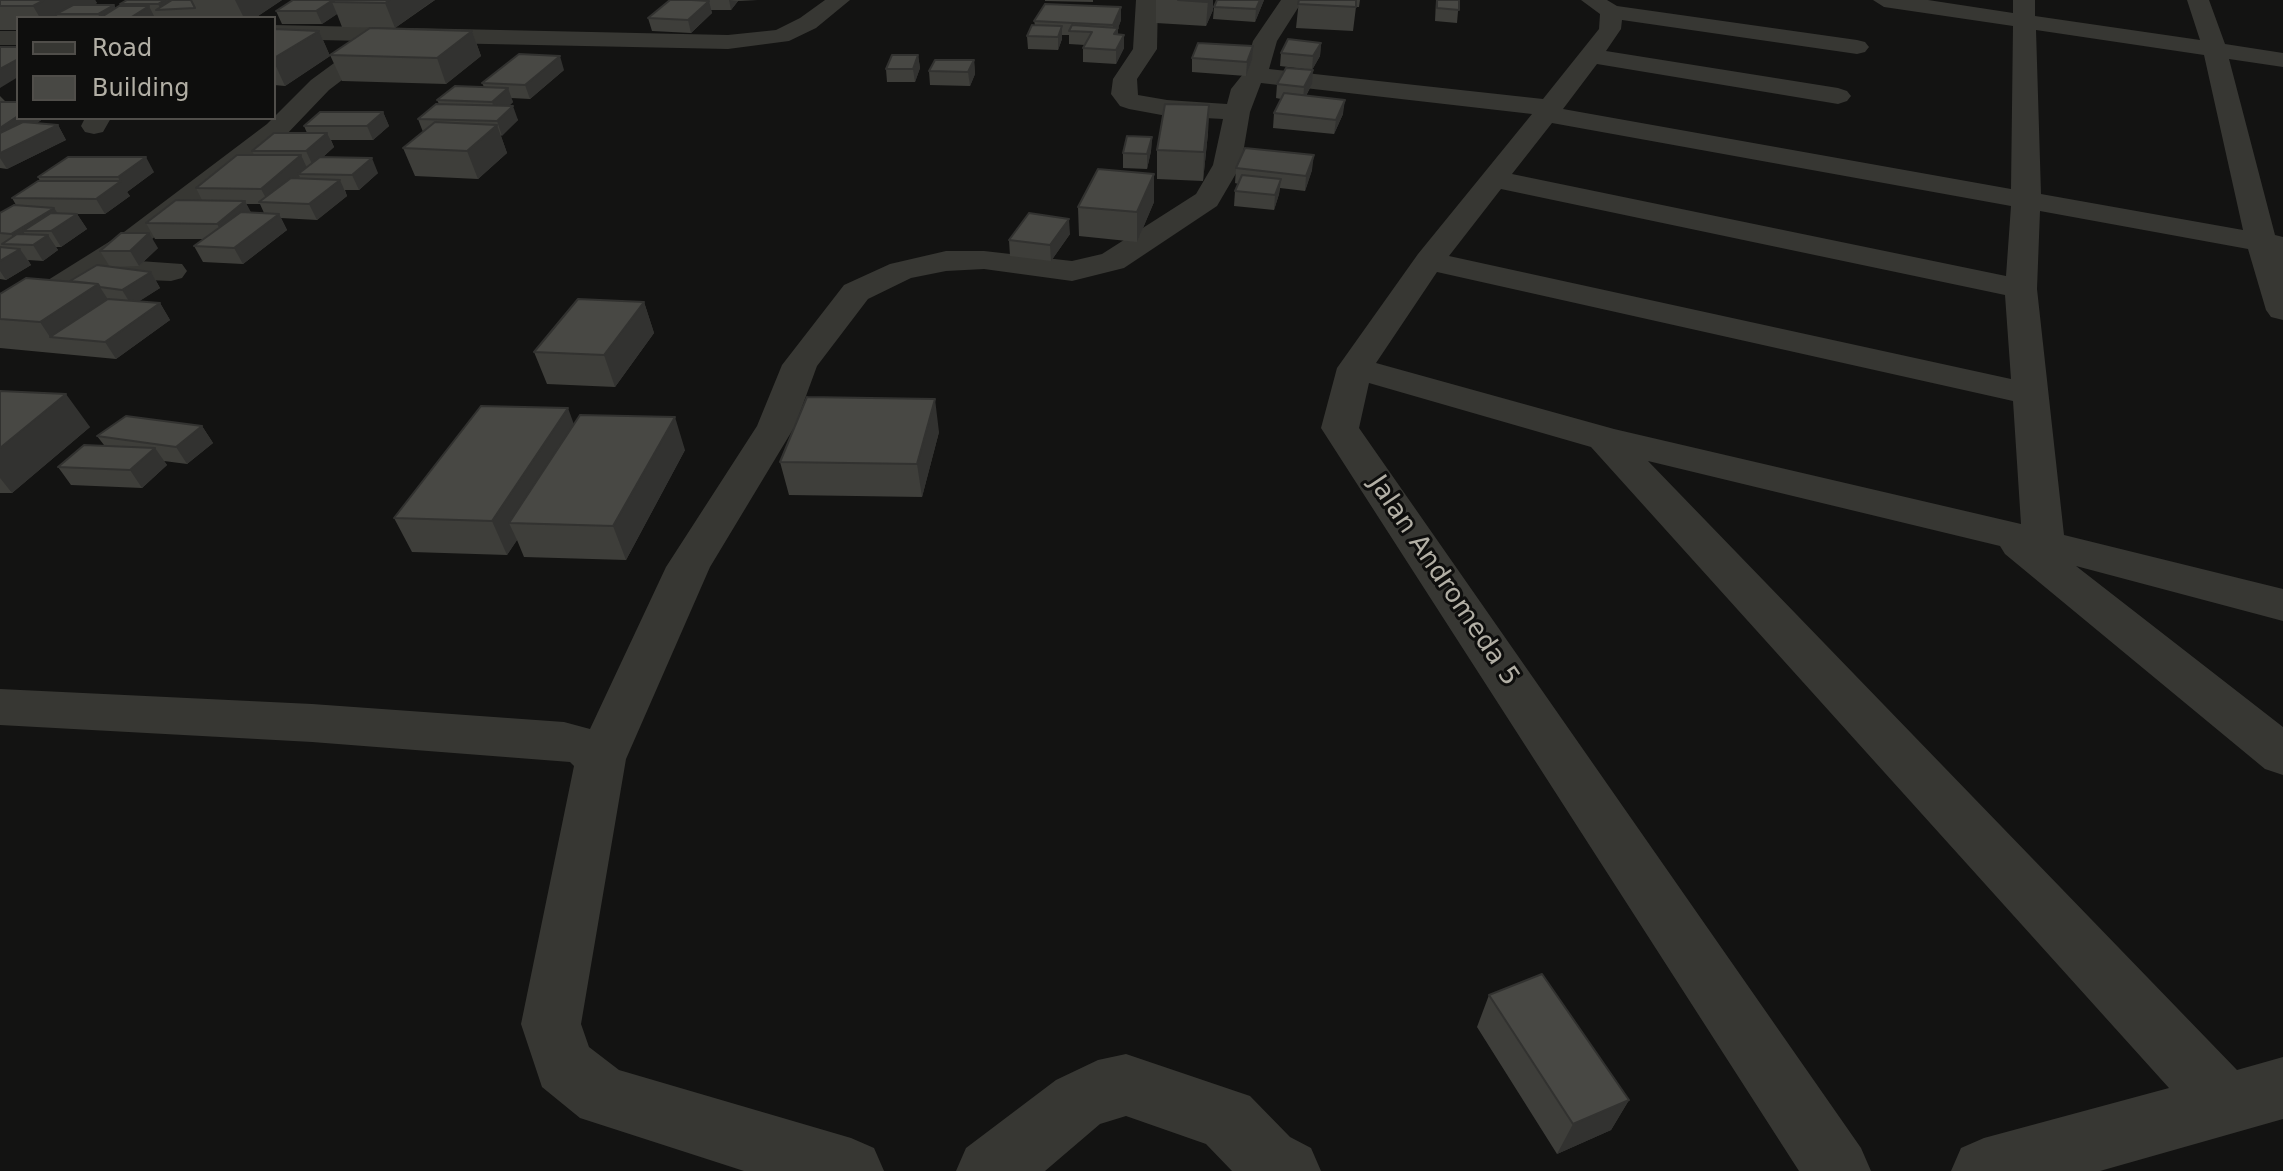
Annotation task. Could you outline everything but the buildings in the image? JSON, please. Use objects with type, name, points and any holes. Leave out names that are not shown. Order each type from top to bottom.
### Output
[{"type":"street","points":[[276,29],[753,40],[781,36],[808,23],[839,0]]},
{"type":"street","points":[[1147,0],[1145,49],[1125,79],[1124,94],[1129,101],[1167,108],[1237,112]]},
{"type":"street","points":[[851,1171],[602,1096],[564,1066],[551,1024],[601,759],[688,567],[776,426],[800,365],[856,292],[901,271],[946,261],[984,260],[1072,271],[1094,268],[1113,261],[1207,200],[1227,165],[1244,89],[1255,75],[1265,41],[1292,0]]},
{"type":"street","points":[[1679,21],[1692,0]]},
{"type":"street","points":[[1829,141],[1838,96],[1857,47],[1865,0]]},
{"type":"street","points":[[1884,0],[2024,10],[2215,50],[2283,60]]},
{"type":"street","points":[[2198,0],[2272,244],[2283,310]]},
{"type":"street","points":[[1601,6],[1679,21],[1857,47]]},
{"type":"street","name":"Jalan Andromeda 5","points":[[1601,6],[1610,29],[1429,261],[1355,368],[1340,428],[1838,1171]]},
{"type":"street","points":[[2024,10],[2026,199],[2021,289],[2031,394],[2026,538]]},
{"type":"street","points":[[276,28],[296,13]]},
{"type":"street","points":[[0,325],[131,242],[276,130],[320,85],[390,32]]},
{"type":"street","points":[[1591,56],[1838,96]]},
{"type":"street","points":[[1255,75],[1829,141],[2026,199],[2272,244]]},
{"type":"street","points":[[1493,179],[2021,289]]},
{"type":"street","points":[[1429,261],[2031,394]]},
{"type":"street","points":[[91,268],[171,271]]},
{"type":"street","points":[[1355,368],[1605,439],[2026,538],[2283,605]]},
{"type":"street","points":[[1605,439],[2254,1095],[2083,1159],[1984,1171]]},
{"type":"street","points":[[2026,538],[2283,755]]},
{"type":"street","points":[[0,707],[312,723],[564,741],[586,747],[601,759]]},
{"type":"street","points":[[989,1171],[1078,1102],[1098,1091],[1126,1085],[1227,1119],[1267,1160],[1288,1171]]}]
